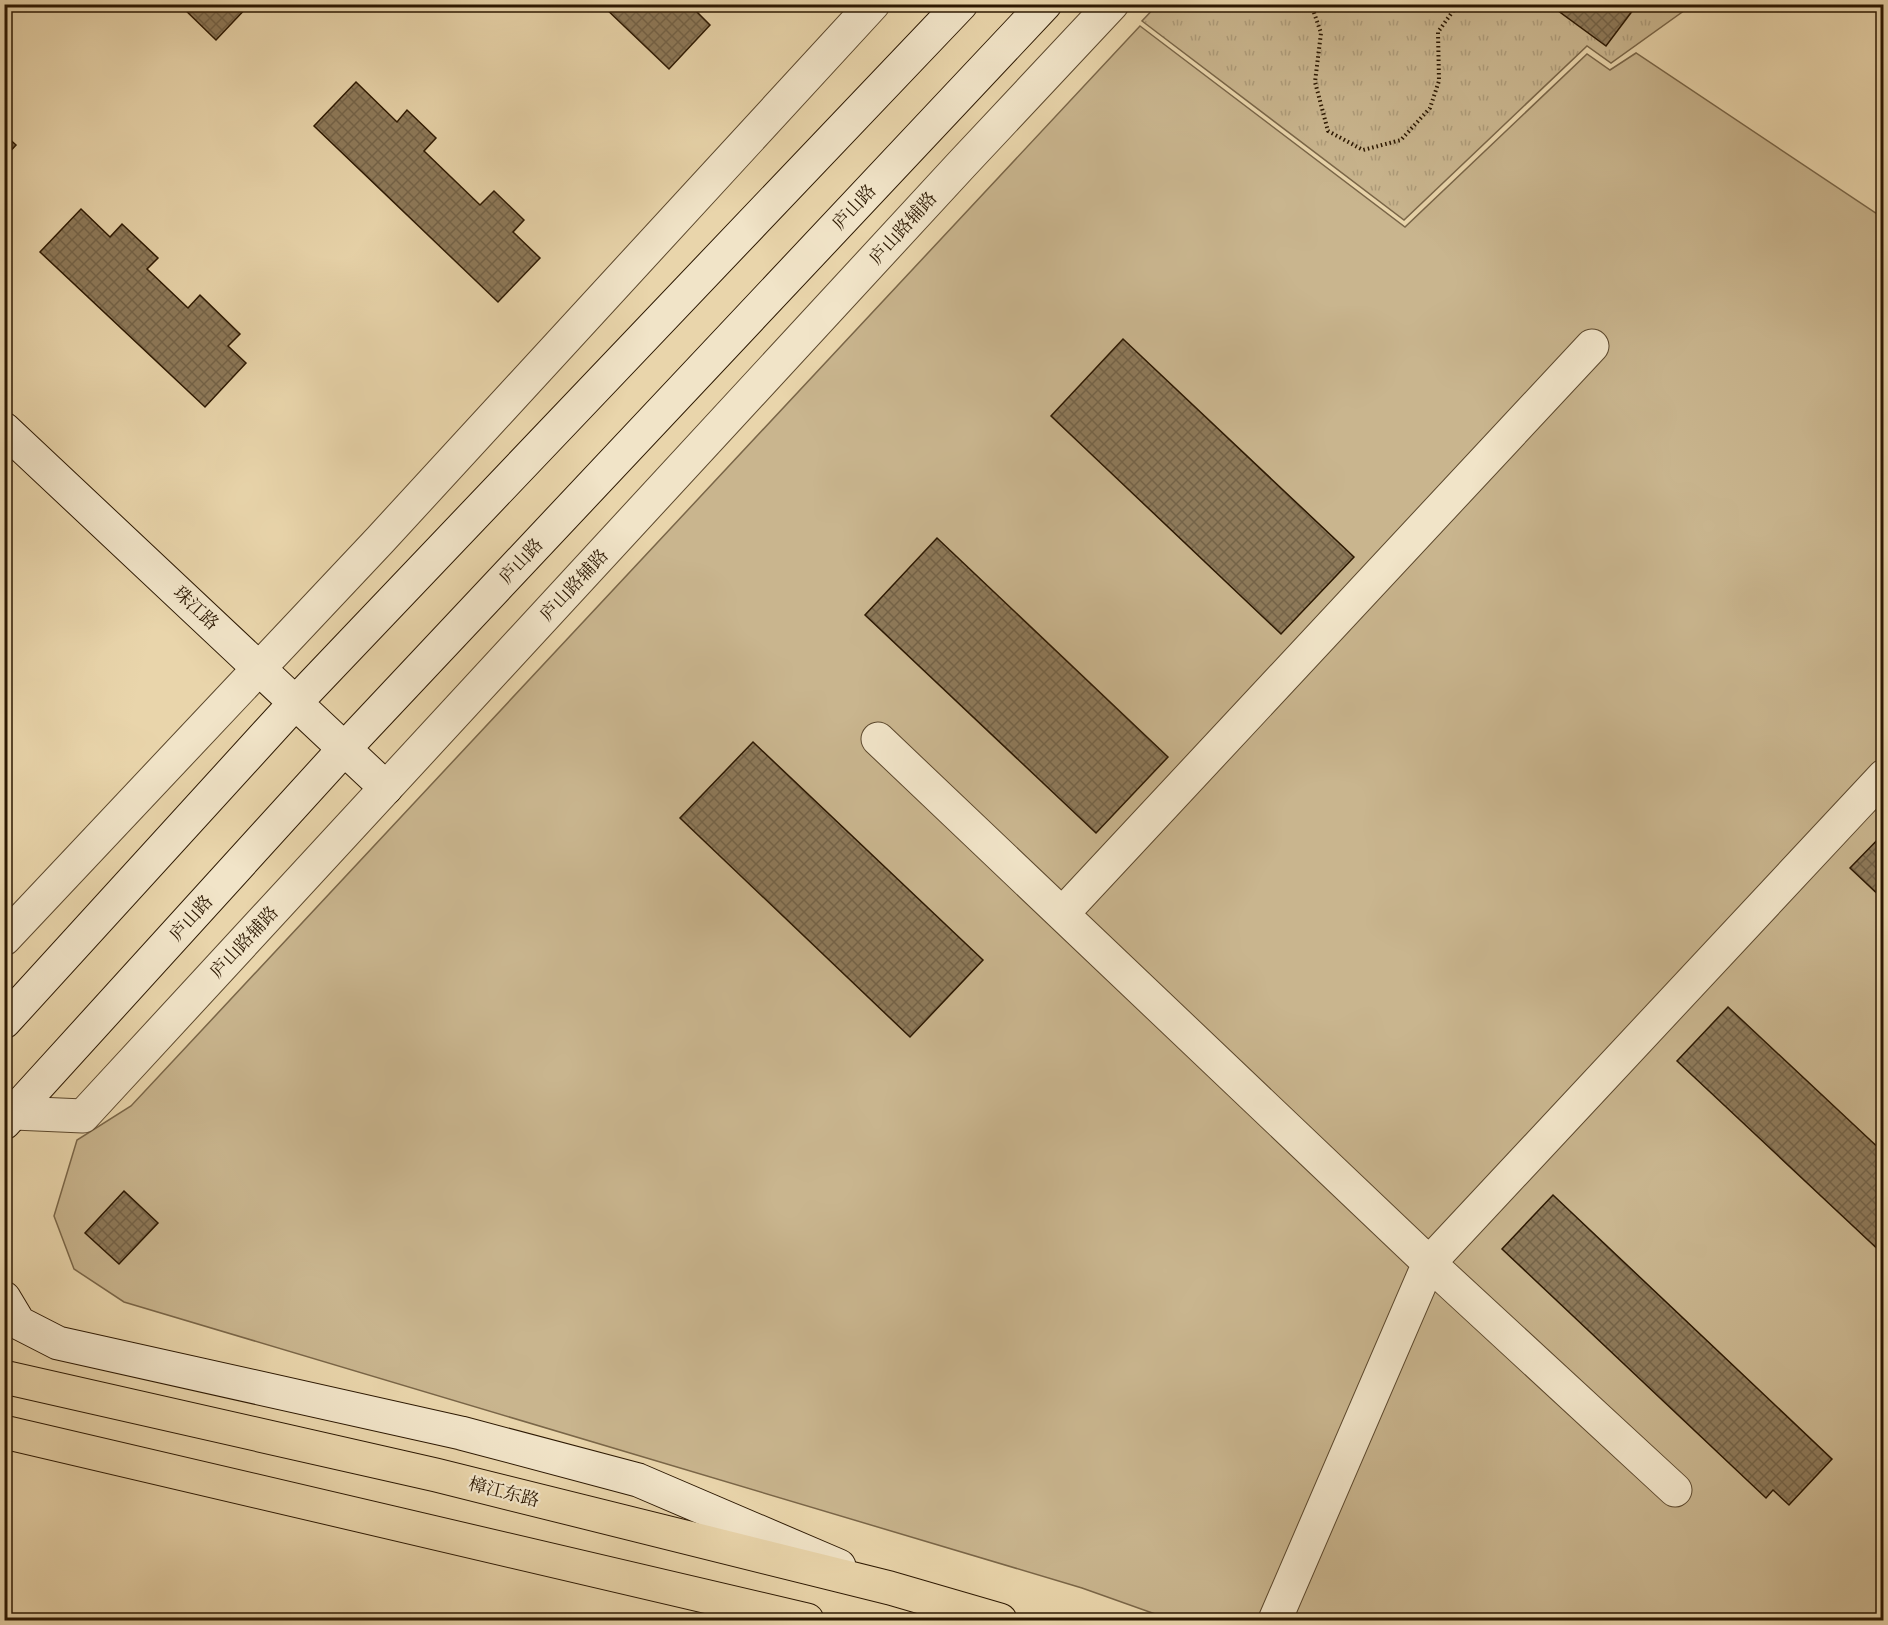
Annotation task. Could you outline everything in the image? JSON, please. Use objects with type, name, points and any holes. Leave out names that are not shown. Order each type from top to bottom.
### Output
[{"type":"main road","name":"樟江东路","points":[[4,1377],[436,1475],[890,1588],[1000,1620]]},
{"type":"main road","points":[[4,1432],[807,1620]]},
{"type":"street","points":[[4,939],[388,531],[873,4]]},
{"type":"street","points":[[4,1022],[296,702],[962,4]]},
{"type":"street","name":"庐山路","points":[[9,1118],[345,748],[1045,4]]},
{"type":"street","name":"庐山路辅路","points":[[9,1118],[83,1116],[1112,4]]},
{"type":"street","points":[[1062,914],[1592,346]]},
{"type":"street","name":"珠江路","points":[[4,429],[386,788]]},
{"type":"street","points":[[878,739],[1429,1263],[1675,1490]]},
{"type":"street","points":[[1275,1620],[1429,1263],[1884,776]]},
{"type":"street","points":[[4,1298],[19,1323],[58,1343],[461,1433],[638,1480],[890,1588]]},
{"type":"path","points":[[1226,6],[1231,4]]},
{"type":"path","points":[[1311,4],[1321,33],[1315,82],[1328,130],[1363,150],[1401,140],[1430,108],[1439,81],[1438,32],[1458,4]]},
{"type":"green space","points":[[1158,4],[1692,5],[1611,63],[1587,46],[1404,220],[1142,21]]},
{"type":"green space","points":[[1140,26],[1405,227],[1587,54],[1610,70],[1636,53],[1883,218],[1883,1620],[1172,1620],[1082,1588],[124,1302],[74,1269],[54,1216],[77,1140],[131,1106]]},
{"type":"building","points":[[179,4],[250,4],[216,40]]},
{"type":"building","points":[[601,4],[689,4],[710,25],[669,69]]},
{"type":"building","points":[[1561,4],[1626,4],[1633,10],[1606,46],[1557,10]]},
{"type":"building","points":[[356,82],[397,122],[407,110],[436,138],[424,151],[480,205],[494,191],[524,220],[513,232],[540,258],[498,302],[314,126]]},
{"type":"building","points":[[4,134],[16,145],[4,158]]},
{"type":"building","points":[[81,209],[110,237],[122,224],[158,258],[147,269],[188,308],[200,295],[240,334],[228,346],[246,363],[205,407],[40,252]]},
{"type":"building","points":[[1123,339],[1354,557],[1281,634],[1051,416]]},
{"type":"building","points":[[937,538],[1168,757],[1096,833],[865,615]]},
{"type":"building","points":[[753,742],[983,960],[910,1037],[680,818]]},
{"type":"building","points":[[1884,833],[1884,900],[1850,868]]},
{"type":"building","points":[[1728,1007],[1884,1153],[1884,1255],[1677,1061]]},
{"type":"building","points":[[124,1191],[158,1223],[119,1264],[85,1233]]},
{"type":"building","points":[[1553,1195],[1832,1459],[1789,1505],[1773,1490],[1766,1498],[1502,1249]]}]
